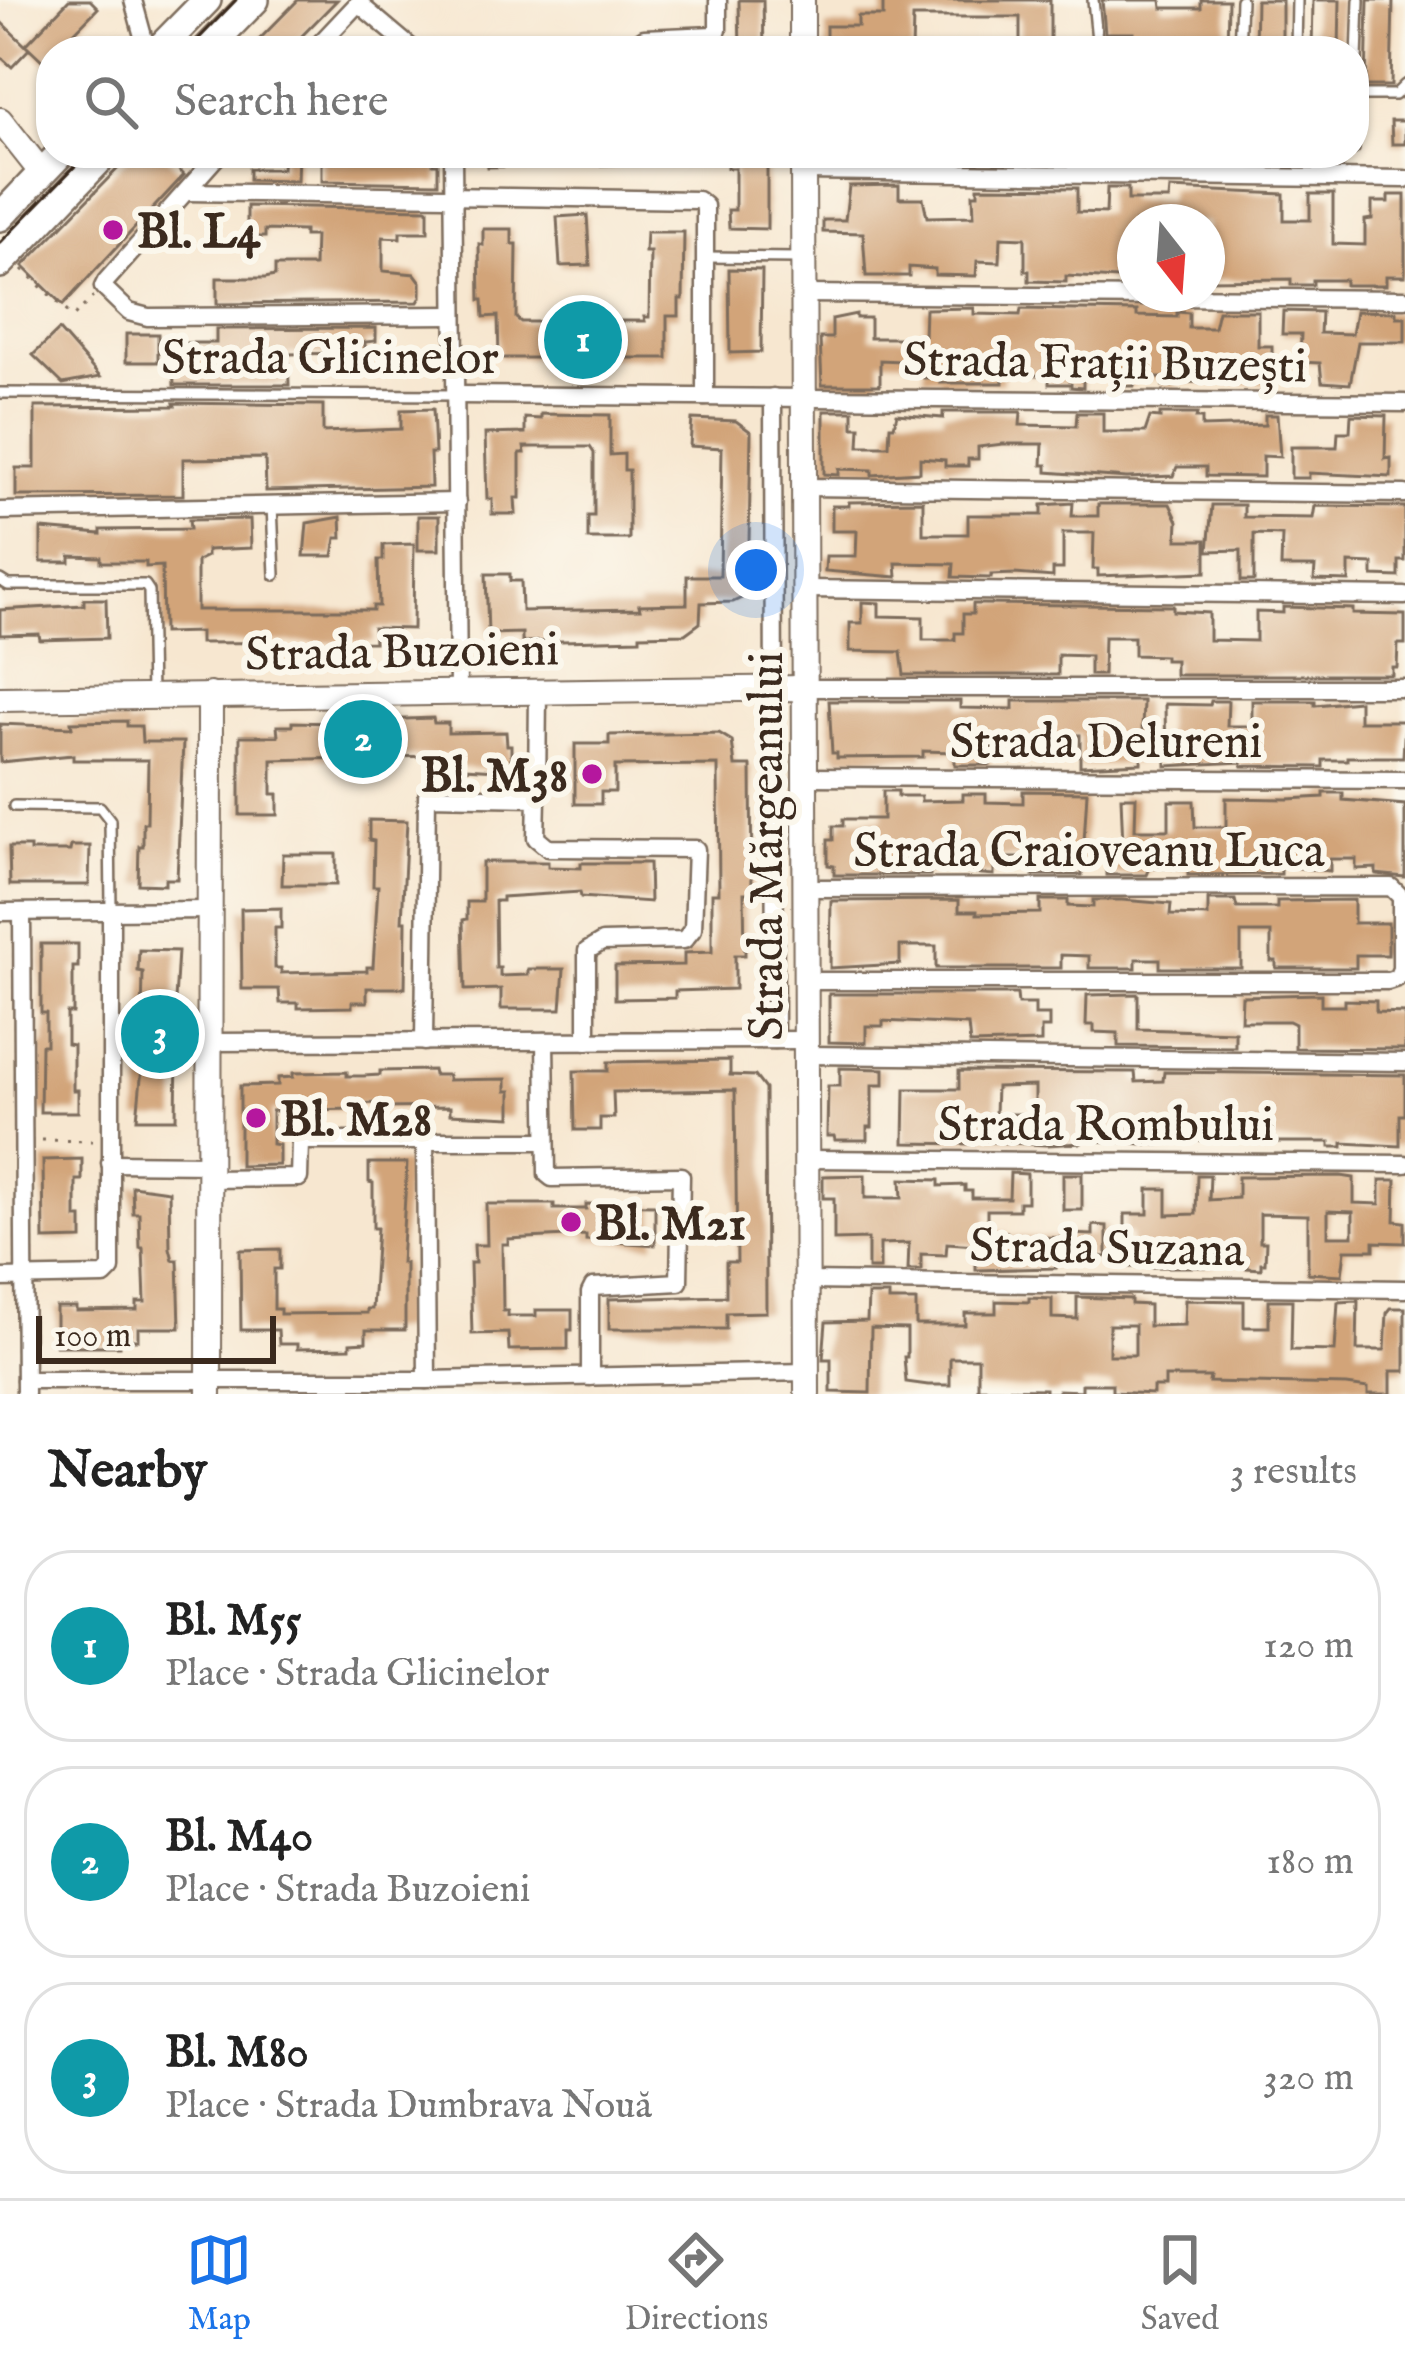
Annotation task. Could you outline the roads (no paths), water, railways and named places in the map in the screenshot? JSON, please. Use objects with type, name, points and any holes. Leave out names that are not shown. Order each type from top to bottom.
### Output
[{"type":"main road","points":[[172,36],[207,0]]},
{"type":"main road","points":[[220,36],[255,0]]},
{"type":"main road","points":[[0,217],[47,168]]},
{"type":"main road","points":[[4,260],[92,168]]},
{"type":"street","points":[[133,0],[143,36]]},
{"type":"street","points":[[691,36],[714,35],[718,30],[718,0]]},
{"type":"street","points":[[802,0],[802,36]]},
{"type":"street","points":[[327,36],[359,2],[398,36]]},
{"type":"street","points":[[0,119],[36,149]]},
{"type":"street","points":[[207,168],[103,287],[129,312],[148,317],[454,315]]},
{"type":"street","points":[[453,168],[458,692]]},
{"type":"street","name":"Strada Mărgeanului","points":[[803,168],[807,1383]]},
{"type":"street","points":[[1009,168],[1405,179]]},
{"type":"street","points":[[187,191],[698,200],[704,206],[705,397]]},
{"type":"street","points":[[803,294],[1405,299]]},
{"type":"street","name":"Strada Glicinelor","points":[[456,395],[804,397]]},
{"type":"street","name":"Strada Mărgeanului","points":[[773,397],[775,1040]]},
{"type":"street","name":"Strada Frații Buzești","points":[[804,397],[1405,403]]},
{"type":"street","points":[[805,487],[1405,494]]},
{"type":"street","points":[[0,511],[457,502]]},
{"type":"street","points":[[806,590],[1405,596]]},
{"type":"street","points":[[806,688],[1405,688]]},
{"type":"street","name":"Strada Buzoieni","points":[[0,699],[806,688]]},
{"type":"street","points":[[538,690],[536,838],[548,848],[696,849],[690,935],[684,940],[602,942],[587,951],[587,1041]]},
{"type":"street","points":[[209,1388],[210,695]]},
{"type":"street","name":"Strada Delureni","points":[[806,777],[1405,781]]},
{"type":"street","points":[[424,1042],[427,796],[537,798]]},
{"type":"street","name":"Strada Craioveanu Luca","points":[[806,889],[1390,887],[1401,896],[1403,936]]},
{"type":"street","points":[[0,912],[209,910]]},
{"type":"street","points":[[0,1278],[109,1274],[111,911]]},
{"type":"street","points":[[22,912],[26,1387],[341,1386],[427,1380],[546,1386],[590,1377],[807,1383]]},
{"type":"street","points":[[807,981],[1388,981],[1400,975],[1403,936]]},
{"type":"street","points":[[210,1042],[775,1040],[807,1048],[1405,1062]]},
{"type":"street","points":[[545,1041],[545,1169],[552,1178],[681,1176],[679,1282],[593,1287],[590,1377]]},
{"type":"street","points":[[0,1045],[22,1045]]},
{"type":"street","points":[[425,1140],[427,1380]]},
{"type":"street","points":[[110,1163],[299,1178],[300,1142],[544,1141]]},
{"type":"street","name":"Strada Rombului","points":[[807,1159],[1405,1164]]},
{"type":"street","name":"Strada Suzana","points":[[807,1281],[1405,1289]]},
{"type":"lane","points":[[1094,0],[1097,36]]},
{"type":"lane","points":[[1240,36],[1241,0]]},
{"type":"lane","points":[[1296,36],[1297,0]]},
{"type":"lane","points":[[1357,36],[1359,0]]},
{"type":"lane","points":[[1369,95],[1395,95],[1405,85]]},
{"type":"lane","points":[[1353,168],[1353,178]]},
{"type":"lane","points":[[705,257],[803,258]]},
{"type":"lane","name":"Strada Glicinelor","points":[[0,394],[456,395]]},
{"type":"lane","points":[[272,505],[275,575]]},
{"type":"lane","points":[[0,580],[8,585],[146,585],[151,696]]},
{"type":"lane","points":[[14,806],[100,807],[110,820],[111,911]]},
{"type":"tram line","points":[[201,36],[236,0]]},
{"type":"tram line","points":[[0,243],[73,168]]},
{"type":"place","name":"Bl. L4","points":[[113,230]]},
{"type":"place","name":"Bl. M55","points":[[583,340]]},
{"type":"place","name":"Bl. M40","points":[[363,739]]},
{"type":"place","name":"Bl. M38","points":[[592,774]]},
{"type":"place","name":"Bl. M80","points":[[160,1034]]},
{"type":"place","name":"Bl. M28","points":[[256,1118]]},
{"type":"place","name":"Bl. M21","points":[[571,1222]]}]
